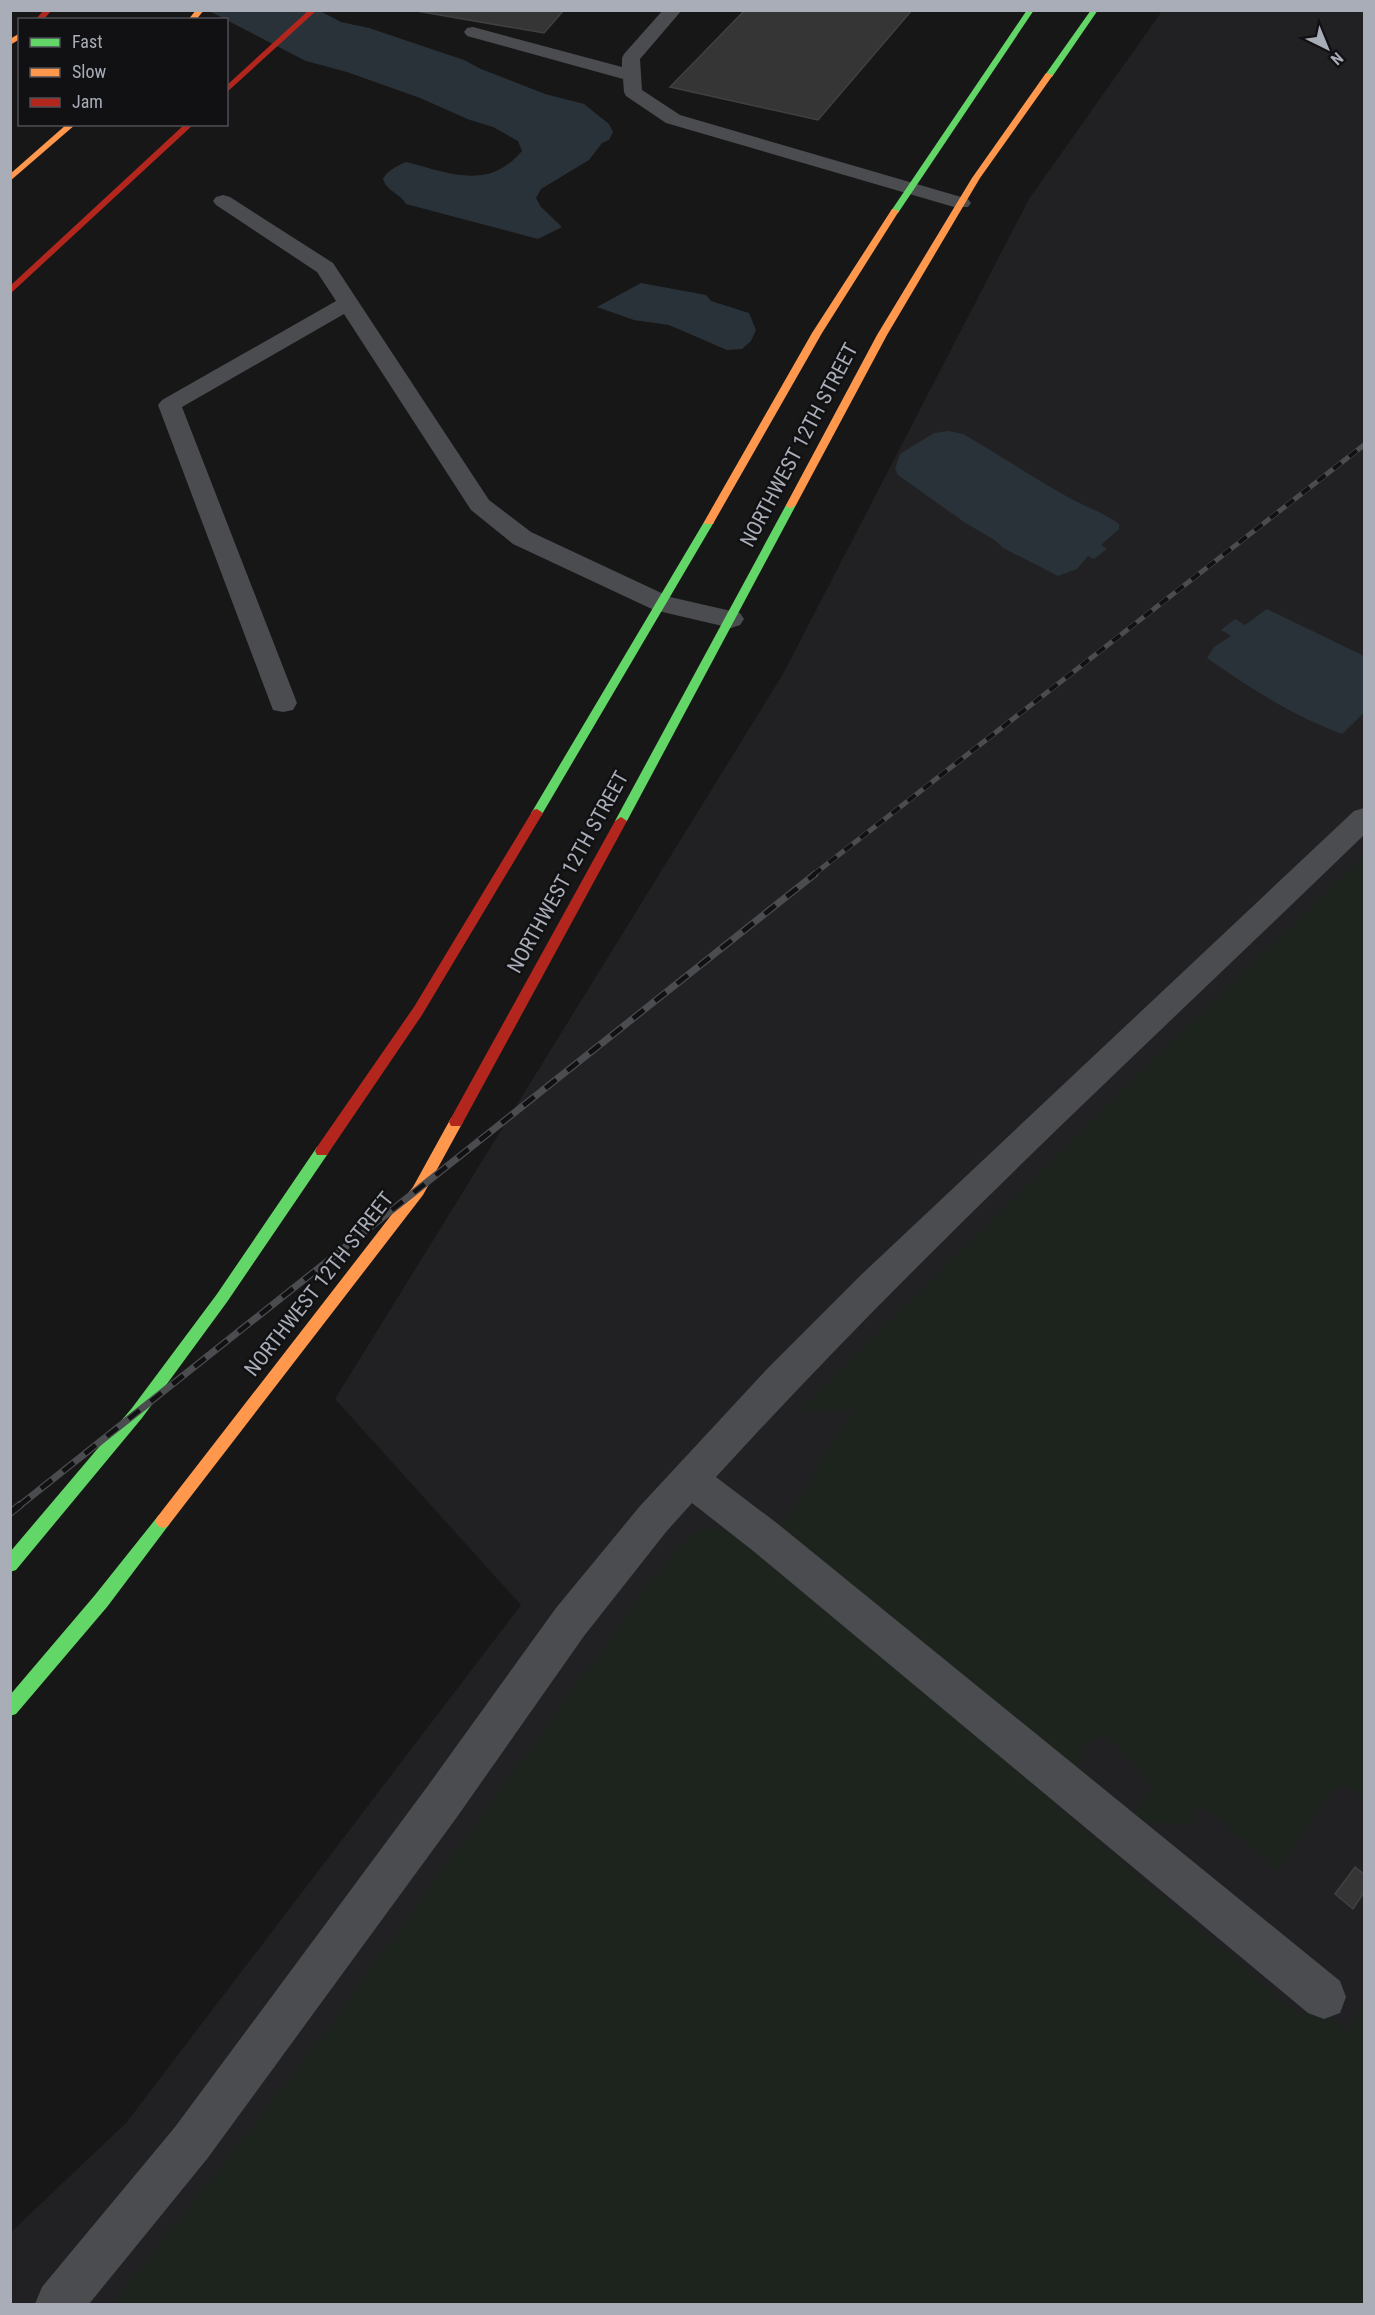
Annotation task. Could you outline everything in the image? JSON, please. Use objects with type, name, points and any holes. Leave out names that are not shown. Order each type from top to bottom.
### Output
[{"type":"main road","points":[[228,89],[314,10]]},
{"type":"main road","name":"NORTHWEST 12TH STREET","points":[[10,1565],[137,1413],[194,1337],[418,1011],[663,604],[817,333],[910,186],[1030,10]]},
{"type":"main road","name":"NORTHWEST 12TH STREET","points":[[10,1708],[101,1601],[418,1191],[731,619],[882,335],[976,178],[1095,10]]},
{"type":"main road","points":[[10,179],[70,126]]},
{"type":"main road","points":[[10,291],[188,126]]},
{"type":"lane","points":[[673,10],[631,58],[633,92],[673,119],[910,186],[961,203]]},
{"type":"lane","points":[[473,32],[632,76]]},
{"type":"lane","points":[[223,201],[325,268],[480,505],[522,538],[663,604],[731,619]]},
{"type":"lane","points":[[283,703],[170,405],[348,303]]},
{"type":"lane","points":[[58,2304],[191,2143],[442,1802],[570,1622],[653,1519],[780,1381],[874,1286],[1365,818]]},
{"type":"lane","points":[[690,1479],[765,1537],[1324,1997]]},
{"type":"shaded area","points":[[209,11],[320,11],[341,22],[369,28],[464,60],[545,94],[584,104],[609,124],[613,132],[609,140],[602,143],[589,160],[541,189],[536,198],[541,207],[562,227],[538,239],[406,204],[387,187],[383,179],[396,167],[406,162],[453,174],[482,175],[496,171],[522,151],[518,141],[493,127],[470,120],[420,98],[347,72],[306,61],[228,21],[228,18],[223,18]]},
{"type":"shaded area","points":[[1162,11],[1364,11],[1364,2304],[11,2304],[11,2232],[126,2123],[521,1605],[335,1399],[783,674],[1029,199]]},
{"type":"shaded area","points":[[641,283],[706,295],[711,301],[749,313],[756,330],[751,341],[742,349],[727,350],[669,325],[634,320],[597,307]]},
{"type":"shaded area","points":[[949,431],[963,434],[1066,496],[1119,524],[1119,529],[1101,545],[1107,549],[1094,559],[1088,556],[1077,569],[1058,576],[1003,548],[898,475],[895,469],[900,454],[934,433]]},
{"type":"shaded area","points":[[1267,609],[1364,656],[1364,713],[1342,734],[1272,700],[1207,658],[1214,647],[1231,636],[1221,630],[1235,619],[1245,625]]},
{"type":"shaded area","points":[[1364,856],[1364,1801],[1347,1787],[1334,1790],[1277,1869],[1201,1804],[1189,1825],[1146,1822],[1134,1814],[1153,1785],[1106,1734],[1087,1743],[1077,1765],[1122,1805],[1117,1812],[781,1526],[854,1411],[799,1412],[1131,1081]]},
{"type":"shaded area","points":[[702,1528],[736,1532],[759,1547],[1301,2017],[1312,1999],[1345,2031],[1364,2001],[1364,2304],[113,2304],[312,2050],[675,1549]]},
{"type":"building","points":[[411,10],[564,10],[544,33]]},
{"type":"building","points":[[745,10],[912,10],[818,120],[670,87]]},
{"type":"building","points":[[1355,1867],[1364,1874],[1364,1892],[1353,1909],[1335,1894]]},
{"type":"railway","points":[[813,875],[1364,445]]},
{"type":"railway","points":[[19,1506],[815,874]]},
{"type":"railway","points":[[10,1513],[20,1505]]},
{"type":"traffic: fast","points":[[895,211],[1031,10]]},
{"type":"traffic: fast","points":[[1049,75],[1095,10]]},
{"type":"traffic: fast","points":[[621,821],[791,505]]},
{"type":"traffic: fast","points":[[537,813],[709,522]]},
{"type":"traffic: fast","points":[[10,1565],[137,1413],[222,1298],[322,1151]]},
{"type":"traffic: fast","points":[[10,1708],[101,1601],[163,1521]]},
{"type":"traffic: slow","points":[[193,18],[201,10]]},
{"type":"traffic: slow","points":[[10,43],[18,37]]},
{"type":"traffic: slow","points":[[791,505],[882,335],[976,178],[1049,75]]},
{"type":"traffic: slow","points":[[10,179],[70,126]]},
{"type":"traffic: slow","points":[[709,522],[817,333],[895,211]]},
{"type":"traffic: slow","points":[[163,1521],[418,1191],[456,1122]]},
{"type":"traffic: jam","points":[[40,18],[49,10]]},
{"type":"traffic: jam","points":[[228,89],[314,10]]},
{"type":"traffic: jam","points":[[10,291],[188,126]]},
{"type":"traffic: jam","points":[[322,1151],[418,1011],[537,813]]},
{"type":"traffic: jam","points":[[456,1122],[621,821]]}]
